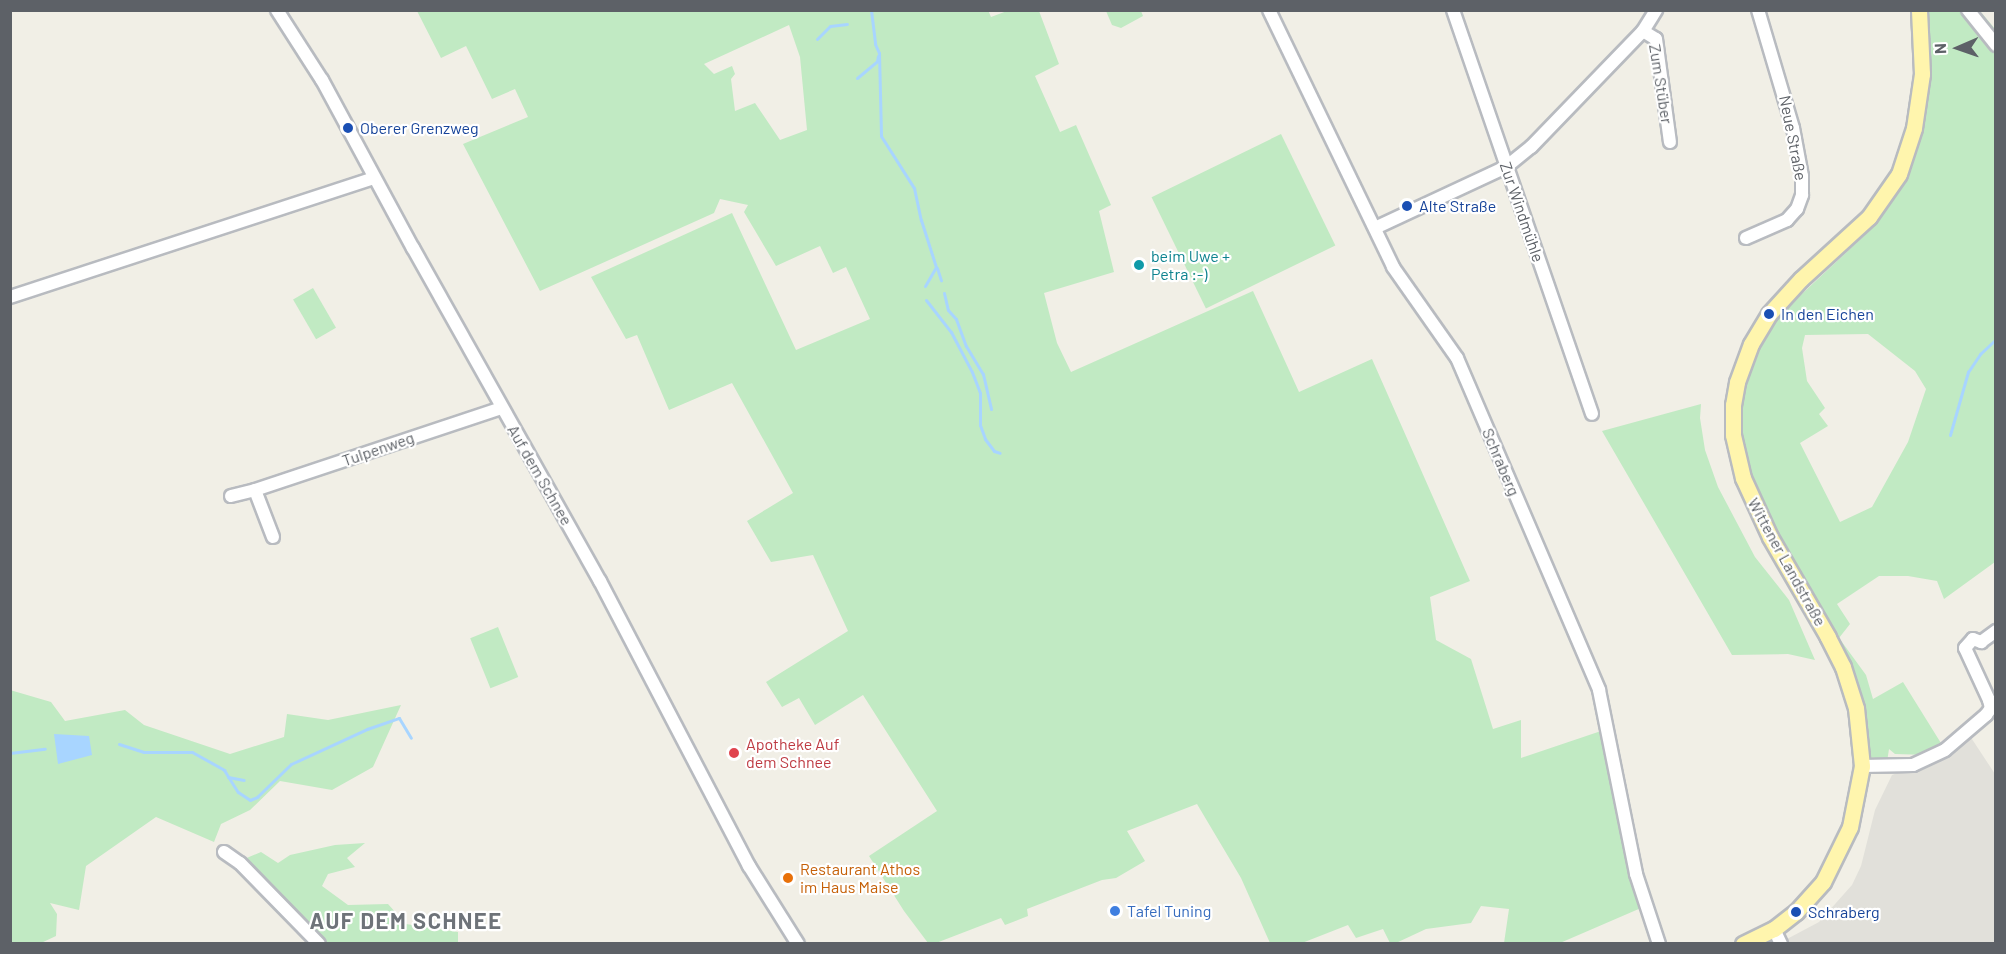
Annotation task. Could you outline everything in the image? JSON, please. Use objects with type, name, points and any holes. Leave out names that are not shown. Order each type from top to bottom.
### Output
[{"type":"main road","name":"Wittener Landstraße","points":[[1743,944],[1774,929],[1796,912],[1823,882],[1843,845],[1856,804],[1862,766],[1856,708],[1843,667],[1752,500],[1737,456],[1733,405],[1742,365],[1769,314],[1801,279],[1869,217],[1899,174],[1914,128],[1922,74],[1919,10]]},
{"type":"street","name":"Auf dem Schnee","points":[[277,10],[322,80],[501,408],[630,636],[749,866],[798,944]]},
{"type":"street","name":"Schraberg","points":[[1269,10],[1393,267],[1457,358],[1601,694],[1635,874],[1659,944]]},
{"type":"street","name":"Zur Windmühle","points":[[1453,10],[1592,414]]},
{"type":"street","points":[[1375,228],[1506,167],[1531,147],[1643,32],[1656,10]]},
{"type":"street","name":"Neue Straße","points":[[1746,237],[1788,220],[1797,209],[1802,195],[1802,176],[1793,128],[1758,10]]},
{"type":"street","points":[[1968,10],[1995,45]]},
{"type":"street","name":"Zum Stüber","points":[[1643,32],[1656,39],[1670,142]]},
{"type":"street","points":[[10,297],[374,178]]},
{"type":"street","name":"Tulpenweg","points":[[231,496],[501,408]]},
{"type":"street","points":[[255,490],[273,537]]},
{"type":"street","points":[[1862,766],[1913,765],[1945,750],[1986,715],[1991,708],[1989,700],[1965,648],[1973,639],[1982,642],[1995,631]]},
{"type":"street","points":[[224,852],[240,863],[319,944]]},
{"type":"street","points":[[1774,929],[1781,944]]},
{"type":"shaded area","points":[[1968,733],[1995,774],[1995,943],[1788,944],[1787,939],[1819,922],[1852,885],[1861,866],[1875,810],[1892,775],[1947,753]]},
{"type":"green space","points":[[988,10],[991,17],[1007,11],[1039,11],[1059,64],[1035,76],[1060,132],[1076,125],[1111,205],[1099,211],[1114,272],[1044,293],[1057,343],[1071,372],[1253,291],[1299,392],[1372,359],[1470,581],[1430,597],[1436,640],[1471,659],[1493,729],[1521,720],[1521,758],[1601,731],[1641,908],[1560,943],[1504,943],[1509,909],[1481,906],[1471,923],[1426,929],[1396,943],[1390,943],[1383,929],[1356,938],[1348,925],[1302,943],[1270,943],[1241,878],[1197,804],[1127,831],[1145,861],[1116,878],[1102,880],[1027,909],[1028,916],[1005,925],[1001,918],[936,943],[928,943],[904,911],[869,856],[937,811],[863,695],[815,725],[799,698],[782,707],[766,682],[848,631],[813,555],[771,562],[747,521],[793,493],[732,383],[669,410],[637,335],[626,339],[591,277],[732,213],[796,350],[870,319],[846,267],[833,273],[820,246],[776,266],[744,212],[748,205],[720,199],[714,213],[540,291],[463,144],[528,117],[515,89],[492,99],[466,46],[441,58],[417,11]],"holes":[[[789,25],[800,57],[807,130],[780,140],[755,103],[735,111],[731,79],[735,74],[732,66],[714,74],[704,64]]]},
{"type":"green space","points":[[1106,11],[1141,11],[1143,16],[1121,28],[1112,25]]},
{"type":"green space","points":[[1925,11],[1980,11],[1996,30],[1995,562],[1944,599],[1937,581],[1908,576],[1879,576],[1837,604],[1850,624],[1839,638],[1866,675],[1873,699],[1903,682],[1944,748],[1928,755],[1895,754],[1889,749],[1887,762],[1877,762],[1869,756],[1863,707],[1855,680],[1839,643],[1756,497],[1744,464],[1739,420],[1745,385],[1758,347],[1776,318],[1864,236],[1901,186],[1919,137]],"holes":[[[1868,334],[1915,371],[1926,389],[1908,442],[1872,507],[1840,522],[1800,443],[1828,426],[1819,414],[1825,408],[1807,381],[1802,348],[1805,335]]]},
{"type":"green space","points":[[1281,134],[1335,245],[1206,309],[1152,197]]},
{"type":"green space","points":[[313,288],[336,328],[316,339],[293,300]]},
{"type":"green space","points":[[1701,404],[1700,418],[1705,450],[1718,487],[1755,557],[1789,600],[1815,660],[1788,654],[1732,655],[1602,431]]},
{"type":"green space","points":[[498,627],[518,677],[490,688],[470,638]]},
{"type":"green space","points":[[10,690],[51,702],[65,721],[125,710],[144,725],[230,754],[284,737],[287,714],[328,720],[401,705],[373,767],[332,790],[280,781],[250,810],[221,824],[214,842],[156,817],[86,866],[79,910],[50,903],[57,914],[56,936],[41,943],[11,944]]},
{"type":"green space","points":[[365,843],[347,858],[355,867],[328,874],[322,886],[348,905],[388,904],[406,924],[458,932],[458,943],[324,943],[242,860],[261,852],[278,863],[290,855],[335,845]]},
{"type":"water","points":[[54,734],[89,736],[92,755],[58,764]]},
{"type":"waterway","points":[[871,10],[875,44],[879,53],[881,136],[914,188],[921,220],[936,267],[925,286]]},
{"type":"waterway","points":[[817,39],[830,26],[847,24]]},
{"type":"waterway","points":[[857,78],[877,61],[878,56]]},
{"type":"waterway","points":[[937,268],[941,280]]},
{"type":"waterway","points":[[944,293],[948,310],[956,319],[966,346],[983,374],[991,409]]},
{"type":"waterway","points":[[926,300],[951,332],[972,372],[980,393],[980,425],[985,439],[994,451],[1000,453]]},
{"type":"waterway","points":[[1950,435],[1968,372],[1980,354],[1996,339]]},
{"type":"waterway","points":[[119,744],[144,752],[192,752],[224,770],[238,792],[250,800],[257,797],[291,764],[367,729],[399,718],[411,738]]},
{"type":"waterway","points":[[10,753],[45,749]]},
{"type":"waterway","points":[[228,777],[244,780]]},
{"type":"place","name":"Oberer Grenzweg","points":[[348,128]]},
{"type":"place","name":"Alte Straße","points":[[1407,206]]},
{"type":"place","name":"beim Uwe + Petra :-)","points":[[1139,265]]},
{"type":"place","name":"In den Eichen","points":[[1769,314]]},
{"type":"place","name":"Apotheke Auf dem Schnee","points":[[734,753]]},
{"type":"place","name":"Restaurant Athos im Haus Maise","points":[[788,878]]},
{"type":"place","name":"Tafel Tuning","points":[[1115,911]]},
{"type":"place","name":"Schraberg","points":[[1796,912]]},
{"type":"district","name":"AUF DEM SCHNEE","points":[[406,921]]}]
